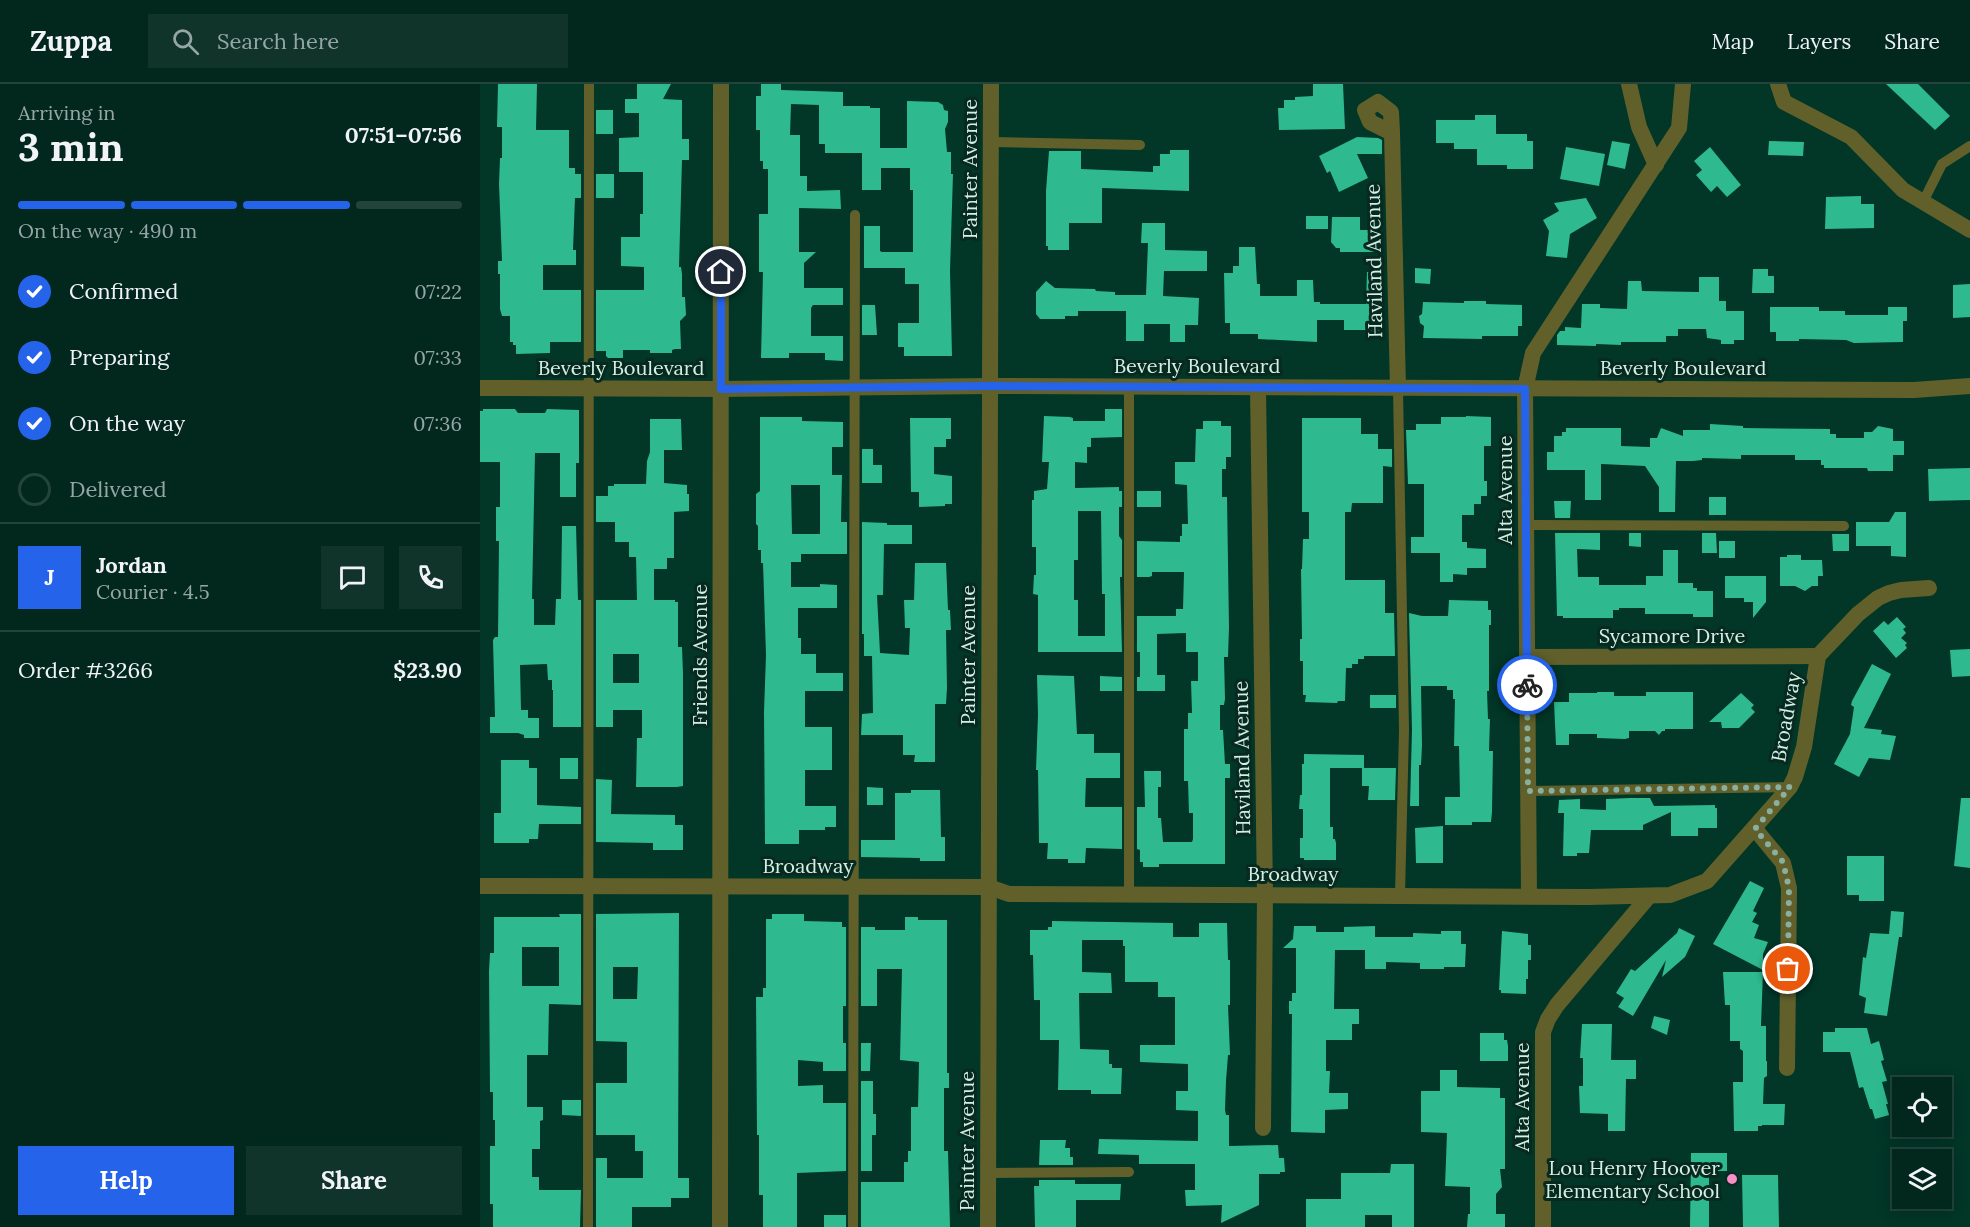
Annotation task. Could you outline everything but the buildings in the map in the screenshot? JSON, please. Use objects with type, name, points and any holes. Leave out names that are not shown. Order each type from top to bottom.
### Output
[{"type":"street","name":"Friends Avenue","points":[[720,1227],[721,84]]},
{"type":"street","name":"Painter Avenue","points":[[988,1227],[991,84]]},
{"type":"street","points":[[1629,84],[1639,127],[1656,165]]},
{"type":"street","name":"Alta Avenue","points":[[1529,896],[1525,389],[1533,352],[1678,128],[1683,84]]},
{"type":"street","points":[[1778,84],[1784,102],[1851,137],[1904,190],[1970,230]]},
{"type":"street","name":"Haviland Avenue","points":[[1392,133],[1398,388]]},
{"type":"street","name":"Beverly Boulevard","points":[[480,388],[721,389],[990,386],[1914,390],[1970,386]]},
{"type":"street","name":"Haviland Avenue","points":[[1258,387],[1265,895],[1263,1128]]},
{"type":"street","name":"Broadway","points":[[480,886],[989,887],[1009,894],[1529,896],[1672,894],[1706,883],[1790,787],[1799,767],[1804,747],[1818,656],[1858,614],[1878,598],[1889,592],[1929,588]]},
{"type":"street","name":"Sycamore Drive","points":[[1527,657],[1818,656]]},
{"type":"street","points":[[1755,829],[1783,862],[1789,888],[1786,1068]]},
{"type":"street","name":"Alta Avenue","points":[[1543,1227],[1543,1032],[1545,1025],[1557,1005],[1649,896]]},
{"type":"lane","points":[[588,1227],[589,84]]},
{"type":"lane","points":[[991,142],[1140,145]]},
{"type":"lane","points":[[1923,202],[1942,164],[1970,146]]},
{"type":"lane","points":[[853,1227],[855,215]]},
{"type":"lane","points":[[1129,387],[1130,894]]},
{"type":"lane","points":[[1398,388],[1404,730],[1400,895]]},
{"type":"lane","points":[[1526,525],[1844,526]]},
{"type":"lane","points":[[1528,791],[1790,787]]},
{"type":"lane","points":[[988,1173],[1129,1172]]},
{"type":"way so far","points":[[1527,685],[1528,791],[1790,787],[1755,829],[1783,862],[1789,888],[1788,969]]},
{"type":"place","name":"Lou Henry Hoover Elementary School","points":[[1732,1179]]},
{"type":"route","points":[[721,272],[721,389],[990,386],[1525,389],[1527,685]]}]
